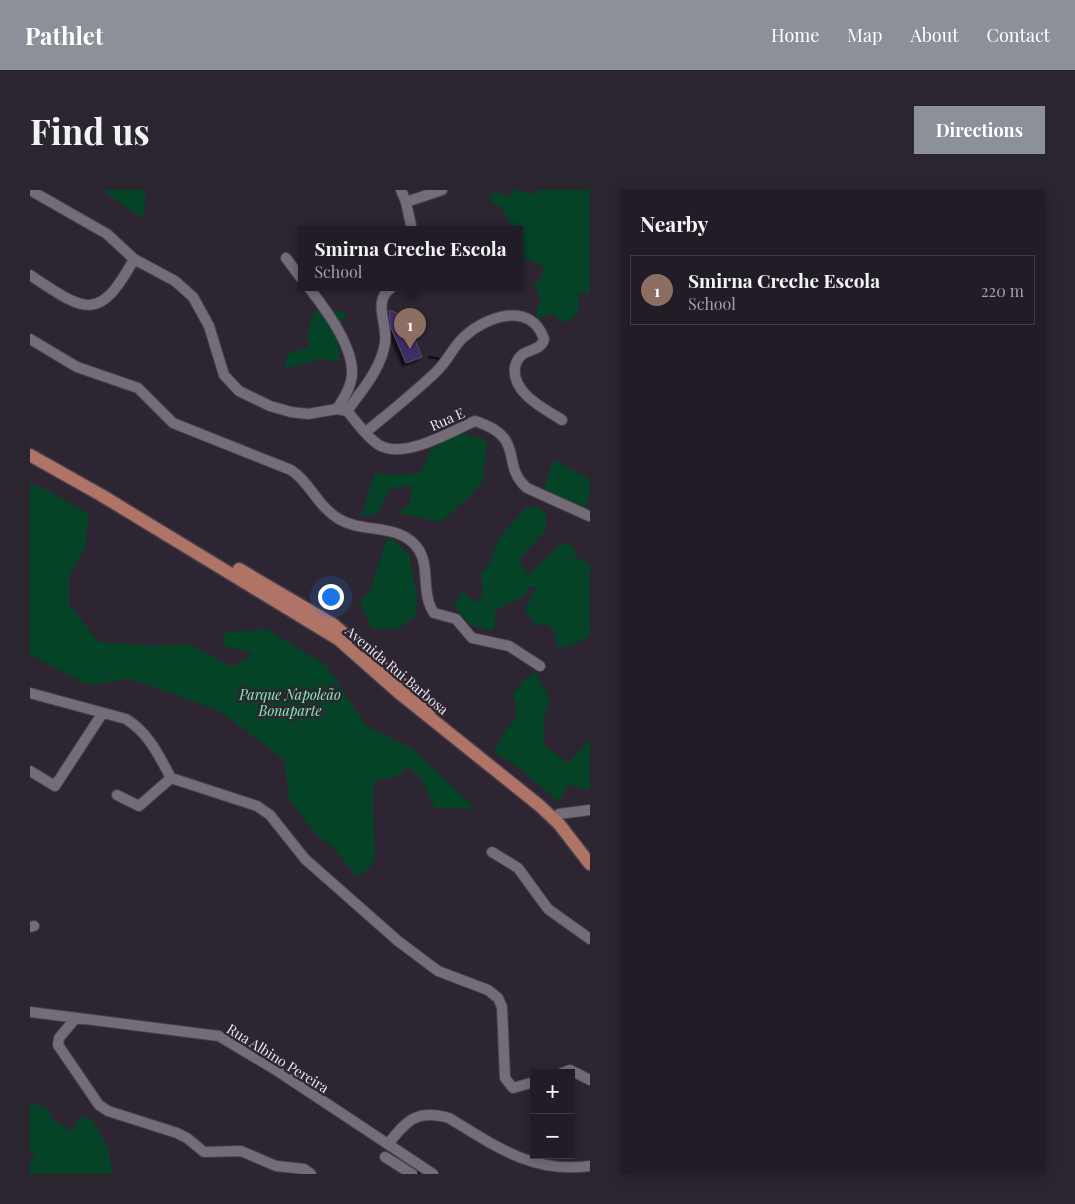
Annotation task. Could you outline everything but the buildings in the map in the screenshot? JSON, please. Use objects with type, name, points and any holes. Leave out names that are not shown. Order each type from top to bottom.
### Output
[{"type":"main road","name":"Avenida Rui Barbosa","points":[[30,446],[334,626],[443,718],[517,776],[559,814],[590,854]]},
{"type":"main road","name":"Avenida Rui Barbosa","points":[[30,456],[101,495],[338,638],[398,692],[540,806],[559,824],[590,864]]},
{"type":"street","points":[[30,190],[107,234],[134,259],[175,281],[193,297],[209,326],[224,375],[239,391],[270,406],[291,412],[308,414],[342,410],[378,366],[385,343],[381,308],[382,298],[388,291]]},
{"type":"street","points":[[401,190],[406,202],[411,226]]},
{"type":"street","points":[[406,202],[442,190]]},
{"type":"street","points":[[286,258],[298,274]]},
{"type":"street","points":[[30,275],[76,304],[88,306],[110,296],[119,287],[134,259]]},
{"type":"street","points":[[311,291],[332,319],[350,358],[352,371],[342,410]]},
{"type":"street","points":[[366,432],[436,372],[464,336],[484,321],[513,314],[533,321],[544,339],[540,347],[521,356],[517,361],[516,377],[519,387],[531,400],[562,420]]},
{"type":"street","points":[[30,339],[77,367],[138,388],[173,423],[300,475],[322,506],[338,519],[357,527],[392,530],[413,544],[422,558],[428,602],[434,613],[456,619],[477,640],[502,643],[540,666]]},
{"type":"street","name":"Rua E","points":[[342,410],[381,446],[394,449],[426,444],[475,421],[491,426],[502,435],[511,448],[520,482],[527,488],[589,516]]},
{"type":"street","points":[[30,693],[126,719],[138,727],[148,738],[172,778],[258,806],[270,815],[305,859],[398,941],[438,971],[488,990],[498,998],[502,1007],[505,1078],[513,1088],[530,1083]]},
{"type":"street","points":[[30,772],[55,786],[102,714]]},
{"type":"street","points":[[117,795],[139,806],[172,778]]},
{"type":"street","points":[[559,814],[590,810]]},
{"type":"street","points":[[492,852],[518,868],[548,909],[590,939]]},
{"type":"street","name":"Rua Albino Pereira","points":[[30,1012],[75,1019],[201,1032],[219,1036],[433,1174]]},
{"type":"street","points":[[75,1019],[59,1038],[58,1045],[99,1105],[108,1111],[177,1133],[188,1138],[204,1152],[241,1151],[276,1166],[304,1169],[311,1174]]},
{"type":"street","points":[[575,1074],[590,1080]]},
{"type":"street","points":[[388,1144],[408,1121],[426,1114],[440,1115],[449,1118],[530,1166],[550,1170],[572,1171],[590,1166]]},
{"type":"street","points":[[385,1157],[412,1174]]},
{"type":"green space","points":[[102,190],[146,190],[144,217],[128,209]]},
{"type":"green space","points":[[512,190],[536,194],[535,190],[590,190],[590,293],[579,293],[579,312],[565,323],[551,313],[538,319],[536,312],[541,300],[534,284],[542,277],[544,267],[523,257],[523,226],[511,226],[502,208],[493,203],[489,195],[497,192],[509,197]]},
{"type":"green space","points":[[315,310],[346,312],[340,329],[339,362],[323,359],[284,369],[289,353],[309,347],[308,330]]},
{"type":"green space","points":[[460,433],[487,440],[483,481],[469,497],[441,522],[398,513],[410,504],[412,485],[390,489],[378,513],[361,517],[375,473],[398,475],[420,473],[431,449]]},
{"type":"green space","points":[[553,460],[590,479],[590,494],[584,509],[544,489]]},
{"type":"green space","name":"Parque Napoleão Bonaparte","points":[[30,483],[49,491],[89,515],[85,548],[69,576],[69,604],[99,642],[151,646],[189,644],[232,667],[253,654],[223,645],[225,632],[266,629],[326,665],[366,726],[413,749],[476,809],[435,808],[422,780],[408,766],[397,777],[374,781],[375,856],[371,866],[357,877],[333,847],[315,834],[289,798],[284,760],[220,711],[131,679],[89,685],[30,655]]},
{"type":"green space","points":[[535,506],[546,513],[546,530],[519,560],[528,576],[563,542],[574,547],[576,557],[590,565],[590,636],[569,647],[556,646],[556,633],[547,624],[536,626],[525,610],[536,586],[529,586],[525,596],[496,609],[494,630],[471,624],[454,605],[462,591],[476,603],[483,593],[481,574],[489,564],[499,538],[526,507]]},
{"type":"green space","points":[[388,536],[409,554],[417,598],[416,616],[396,630],[372,628],[360,603],[370,590]]},
{"type":"green space","points":[[536,672],[550,700],[544,719],[544,745],[568,763],[590,740],[590,790],[568,785],[559,802],[518,767],[494,752],[502,735],[517,717],[513,694],[525,679]]},
{"type":"green space","points":[[30,1103],[46,1108],[53,1119],[72,1132],[79,1117],[92,1119],[108,1148],[113,1174],[30,1174],[30,1160],[35,1155],[30,1151]]},
{"type":"waterway","points":[[429,357],[440,359]]},
{"type":"waterway","points":[[414,1170],[419,1174]]},
{"type":"place","name":"Smirna Creche Escola","points":[[410,349]]}]
